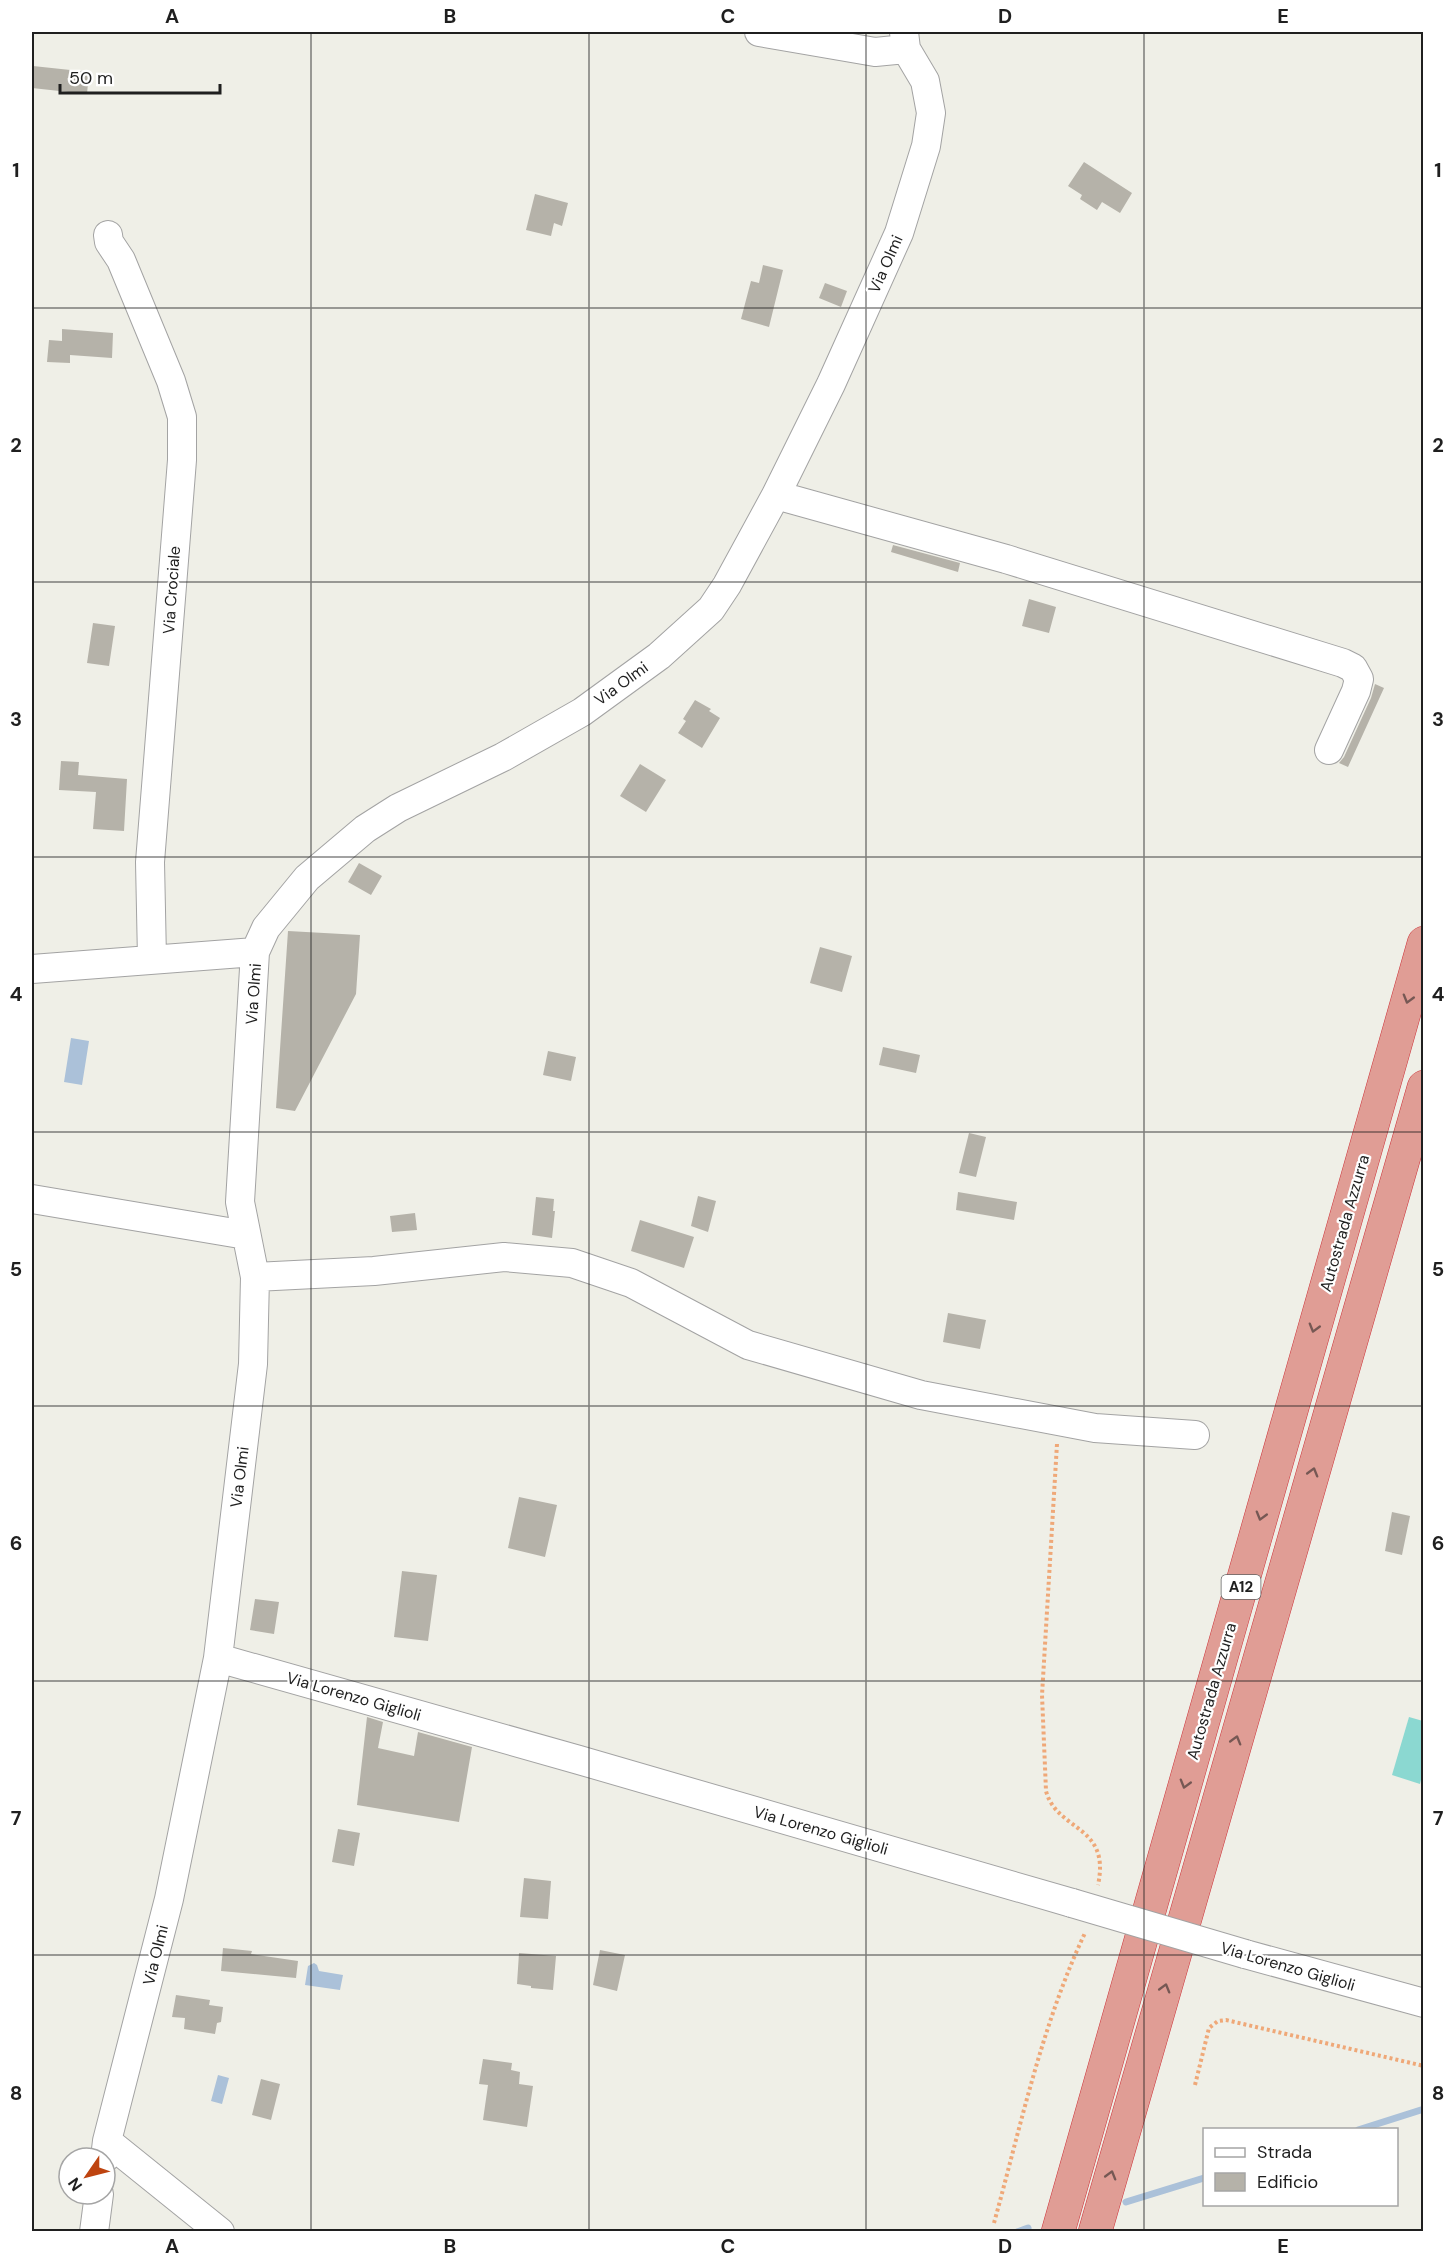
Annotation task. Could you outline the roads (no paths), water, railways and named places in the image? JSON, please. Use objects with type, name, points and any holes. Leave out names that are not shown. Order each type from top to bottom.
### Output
[{"type":"highway","name":"Autostrada Azzurra","points":[[1058,2232],[1424,943]]},
{"type":"highway","name":"A12","points":[[1095,2232],[1424,1088]]},
{"type":"street","points":[[759,32],[875,52],[905,40]]},
{"type":"street","name":"Via Olmi","points":[[107,2146],[169,1899],[218,1658],[253,1364],[255,1277],[240,1202],[255,952],[266,928],[307,878],[366,829],[398,808],[502,757],[582,712],[658,656],[711,609],[727,585],[776,495],[831,384],[899,233],[926,146],[931,113],[925,81],[905,40]]},
{"type":"street","name":"Via Crociale","points":[[108,235],[109,242],[121,260],[171,381],[182,417],[182,452],[150,862],[152,959]]},
{"type":"street","points":[[776,495],[1006,559],[1343,663],[1353,668],[1359,679],[1356,691],[1329,750]]},
{"type":"street","points":[[32,969],[255,952]]},
{"type":"street","points":[[32,1199],[246,1235]]},
{"type":"street","points":[[255,1277],[374,1271],[504,1257],[572,1263],[631,1283],[748,1345],[921,1395],[1095,1428],[1195,1435]]},
{"type":"street","name":"Via Lorenzo Giglioli","points":[[218,1658],[1424,2004]]},
{"type":"street","points":[[117,2158],[220,2232]]},
{"type":"street","points":[[94,2232],[97,2206]]},
{"type":"waterway","points":[[1364,2128],[1424,2109]]},
{"type":"waterway","points":[[1126,2202],[1203,2178]]},
{"type":"waterway","points":[[1017,2232],[1028,2228]]}]
